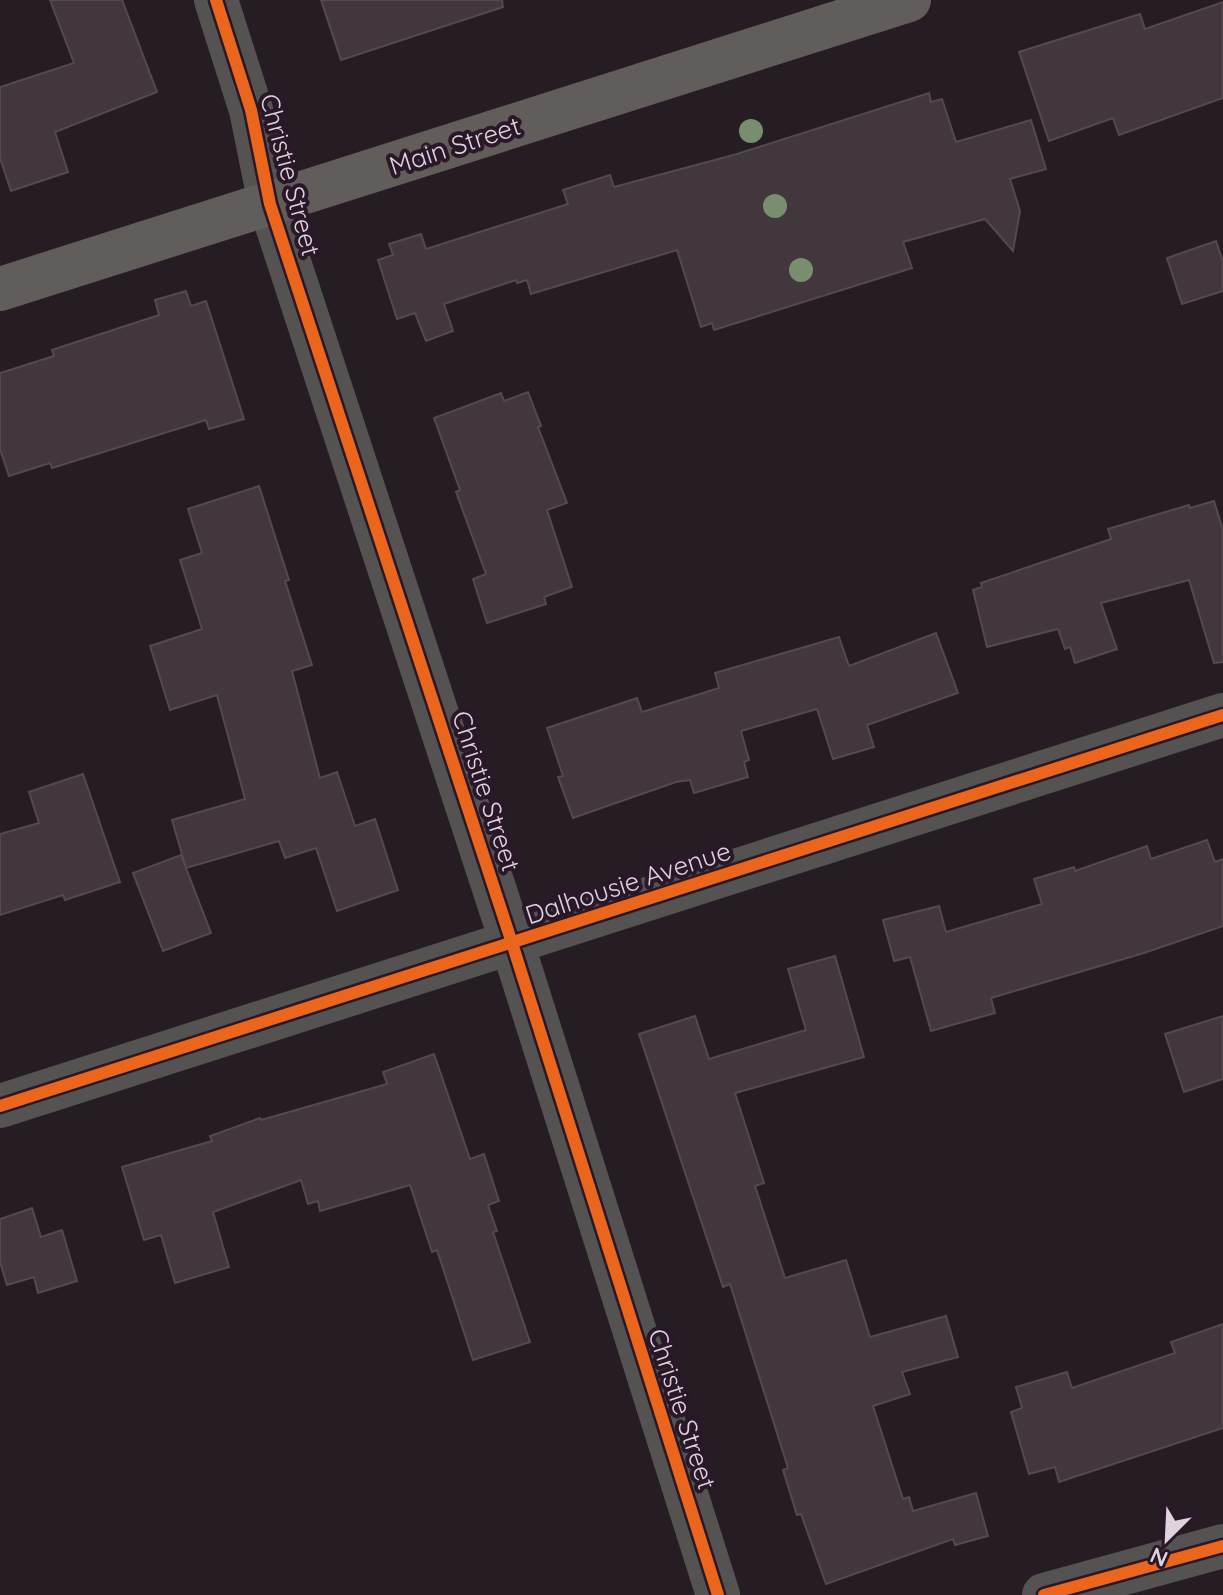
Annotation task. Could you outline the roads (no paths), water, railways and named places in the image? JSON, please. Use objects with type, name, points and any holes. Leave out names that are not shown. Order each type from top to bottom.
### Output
[{"type":"main road","name":"Main Street","points":[[0,289],[909,0]]},
{"type":"street","name":"Christie Street","points":[[216,0],[251,110],[270,204],[512,943],[718,1595]]},
{"type":"street","name":"Dalhousie Avenue","points":[[0,1106],[1223,715]]},
{"type":"street","points":[[1059,1593],[1223,1546]]}]
